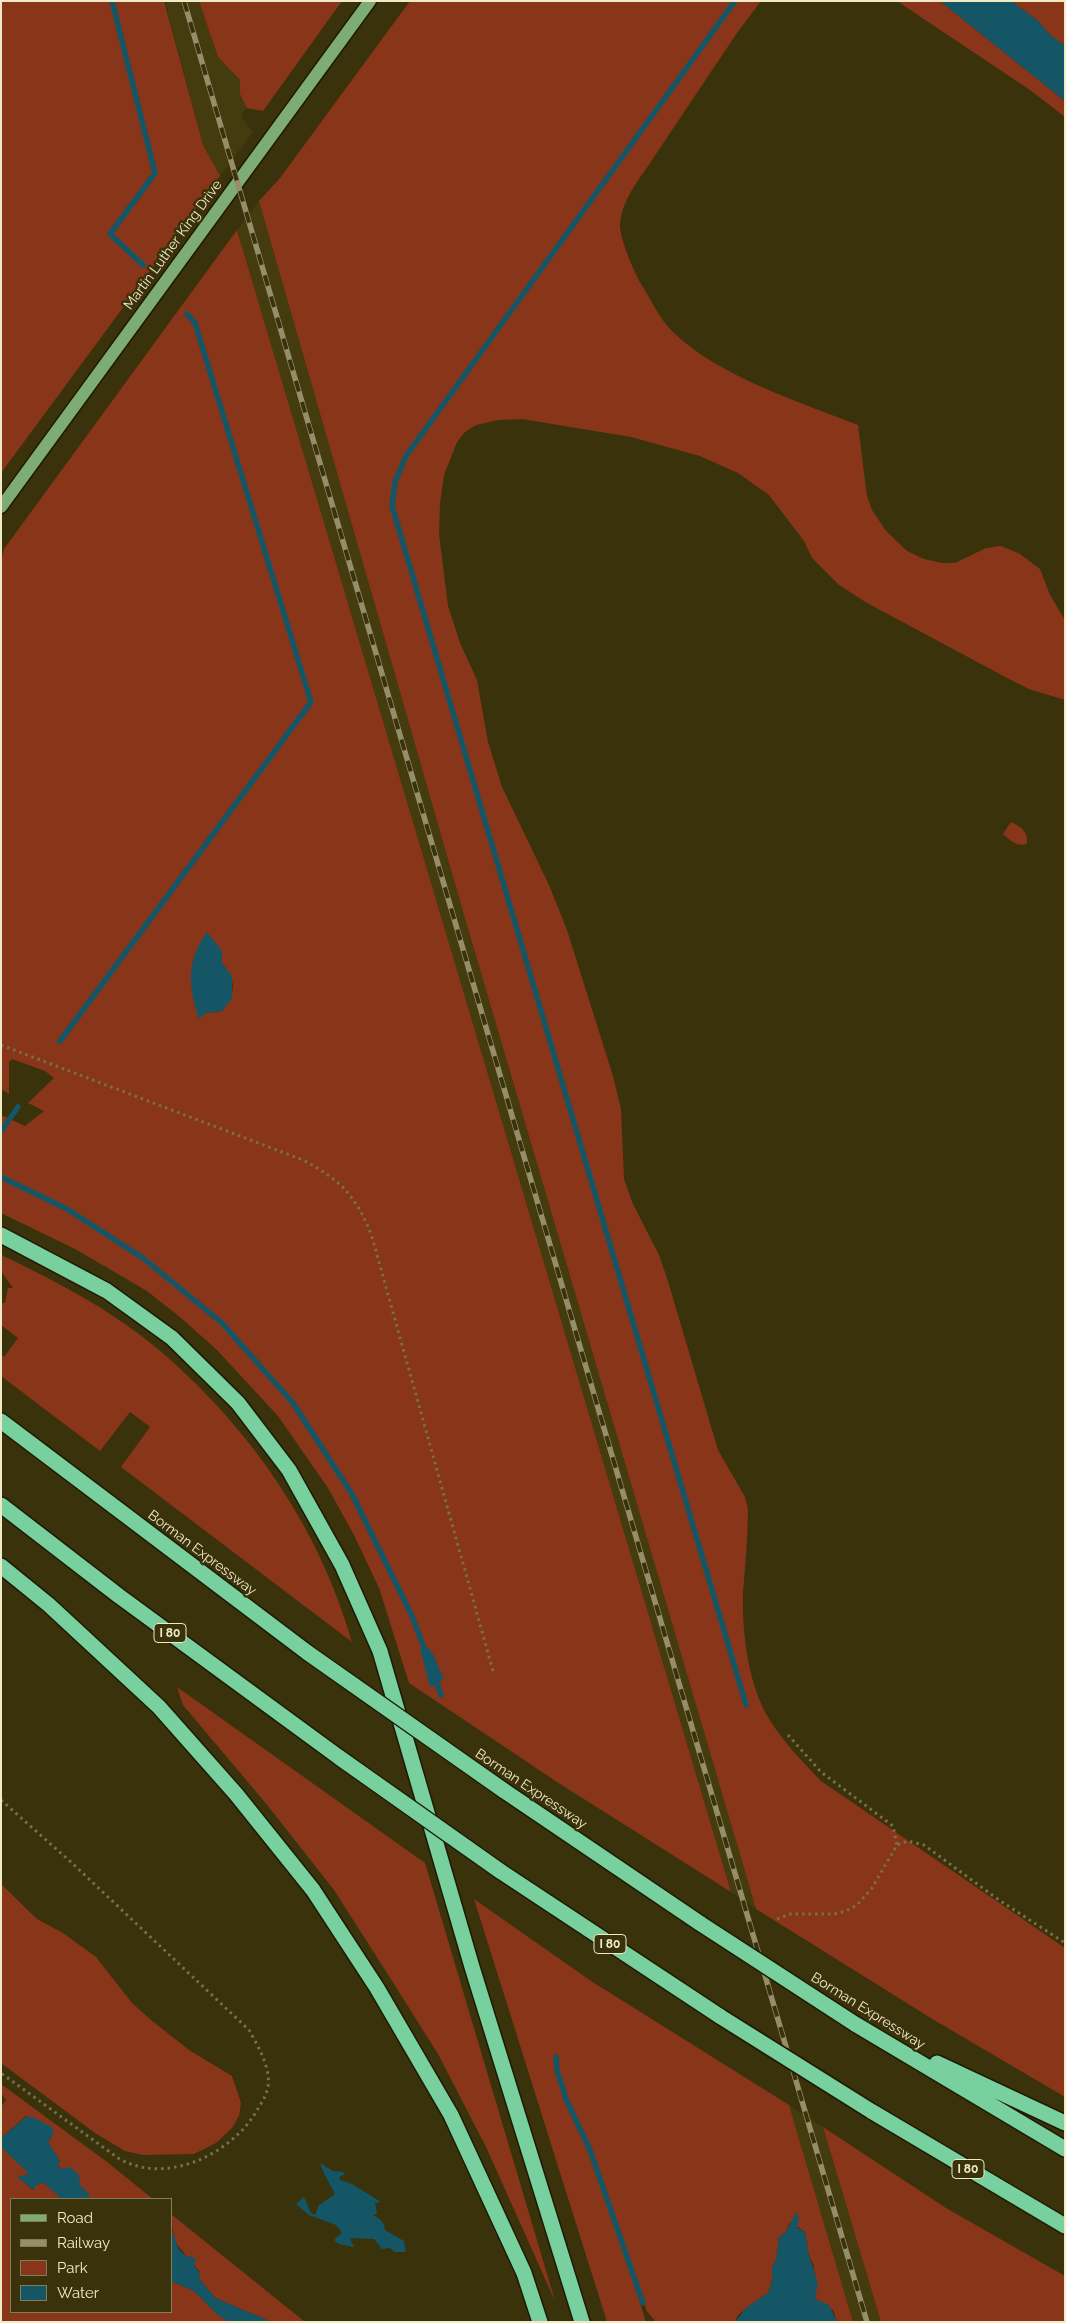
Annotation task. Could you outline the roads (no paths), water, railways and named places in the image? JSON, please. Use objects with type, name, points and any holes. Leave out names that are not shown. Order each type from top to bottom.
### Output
[{"type":"highway","points":[[1,1235],[107,1291],[172,1338],[238,1403],[289,1470],[342,1565],[380,1651],[472,1967],[582,2322]]},
{"type":"highway","name":"Borman Expressway","points":[[1,1421],[308,1653],[503,1790],[701,1924],[855,2024],[1065,2149]]},
{"type":"highway","name":"I 80","points":[[1,1505],[120,1596],[340,1758],[500,1871],[721,2017],[871,2111],[1065,2226]]},
{"type":"highway","points":[[1,1566],[48,1605],[158,1707],[236,1794],[313,1890],[377,1988],[451,2115],[524,2274],[540,2322]]},
{"type":"highway","points":[[855,2024],[1065,2123]]},
{"type":"main road","name":"Martin Luther King Drive","points":[[1,507],[370,1]]},
{"type":"water","points":[[940,1],[1011,1],[1037,20],[1049,34],[1065,46],[1065,101]]},
{"type":"water","points":[[207,932],[222,951],[222,963],[232,976],[232,998],[222,1011],[206,1013],[199,1019],[195,1007],[191,974],[195,953]]},
{"type":"water","points":[[423,1646],[431,1651],[444,1677],[437,1685],[430,1687],[420,1649]]},
{"type":"water","points":[[27,2116],[35,2118],[53,2128],[53,2134],[48,2142],[60,2161],[57,2165],[61,2169],[70,2167],[79,2175],[80,2185],[89,2194],[89,2198],[61,2198],[44,2183],[36,2185],[34,2190],[17,2177],[29,2174],[2,2148],[1,2138]]},
{"type":"water","points":[[320,2163],[333,2171],[344,2172],[345,2174],[339,2177],[340,2180],[352,2184],[381,2202],[375,2203],[377,2214],[373,2215],[384,2224],[385,2230],[404,2241],[406,2252],[395,2252],[390,2248],[382,2249],[374,2239],[350,2238],[354,2247],[339,2244],[334,2240],[342,2233],[336,2225],[309,2215],[296,2204],[304,2197],[311,2213],[315,2215],[319,2205],[335,2194]]},
{"type":"water","points":[[796,2212],[799,2219],[797,2228],[805,2232],[809,2256],[818,2283],[815,2299],[829,2305],[837,2322],[735,2322],[746,2308],[769,2292],[772,2280],[772,2267],[776,2260],[779,2237],[786,2232]]},
{"type":"water","points":[[172,2232],[178,2248],[184,2254],[196,2258],[194,2266],[200,2273],[199,2278],[215,2298],[272,2322],[229,2322],[218,2315],[194,2291],[172,2281]]},
{"type":"waterway","points":[[112,1],[155,173],[110,234],[143,265]]},
{"type":"waterway","points":[[735,1],[406,456],[395,482],[392,506],[746,1705]]},
{"type":"waterway","points":[[60,1041],[311,702],[195,323],[187,314]]},
{"type":"waterway","points":[[1,1131],[18,1107]]},
{"type":"waterway","points":[[1,1177],[67,1209],[143,1258],[222,1323],[293,1403],[352,1494],[412,1616],[426,1653]]},
{"type":"waterway","points":[[435,1678],[441,1695]]},
{"type":"waterway","points":[[556,2057],[557,2070],[566,2099],[590,2150],[643,2303]]},
{"type":"railway","points":[[184,1],[867,2322]]}]
